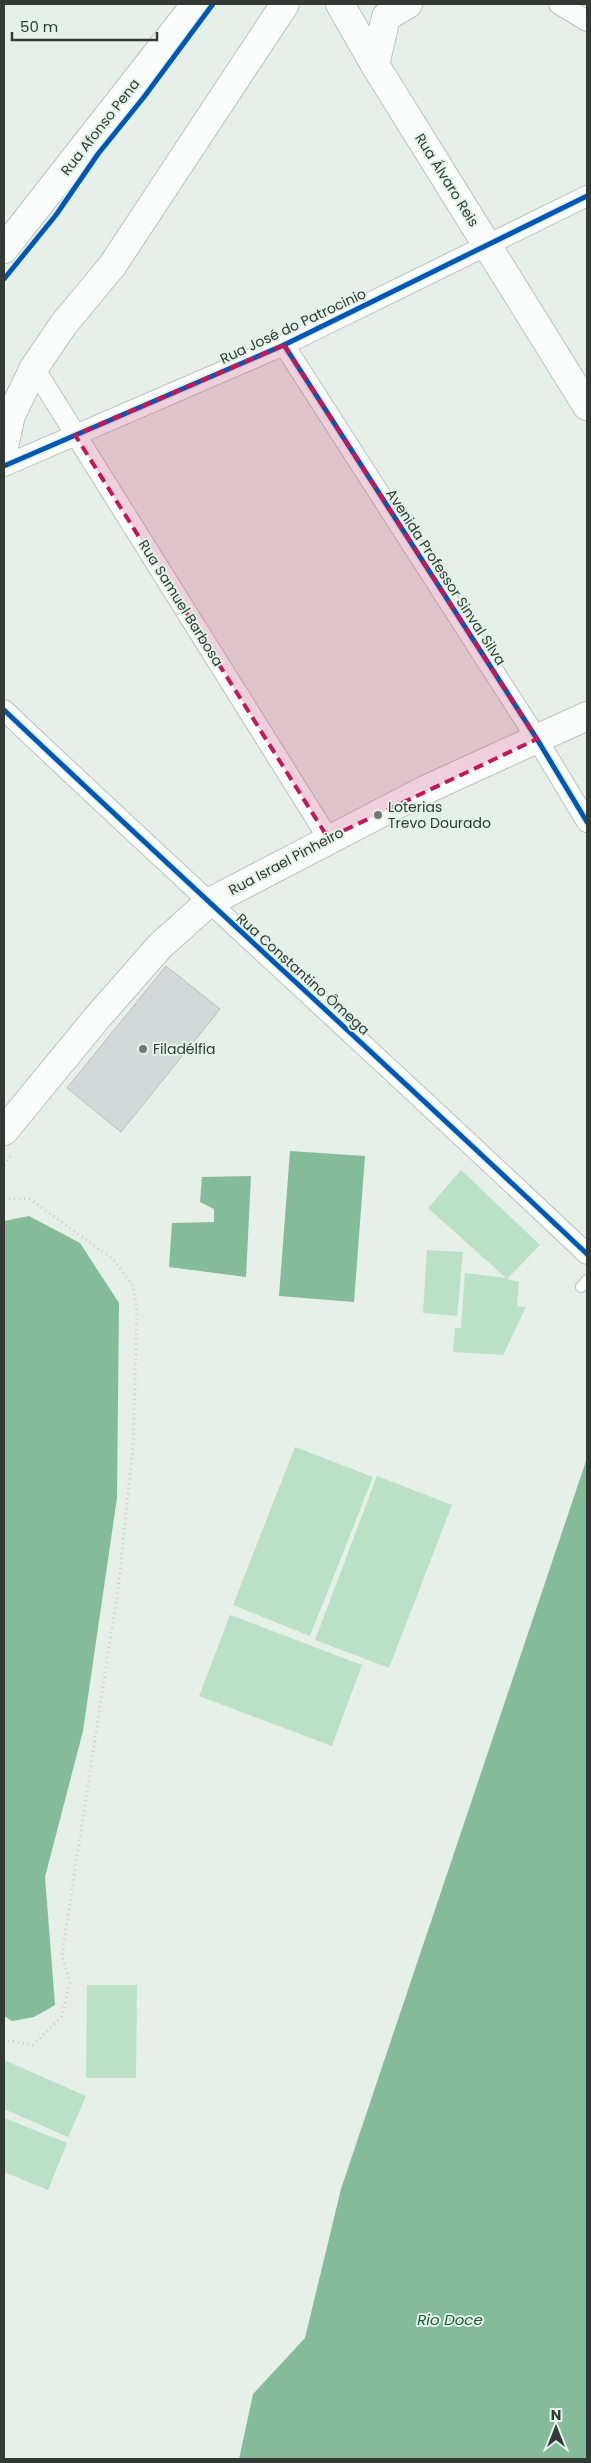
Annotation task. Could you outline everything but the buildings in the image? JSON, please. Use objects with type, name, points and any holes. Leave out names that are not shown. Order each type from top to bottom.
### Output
[{"type":"main road","name":"Rua Afonso Pena","points":[[4,249],[196,4]]},
{"type":"main road","points":[[4,446],[13,410],[34,368],[63,324],[112,266],[285,4]]},
{"type":"main road","name":"Rua Álvaro Reis","points":[[340,4],[375,65],[587,406]]},
{"type":"main road","points":[[350,4],[371,13],[397,10],[375,65]]},
{"type":"main road","name":"Rua Israel Pinheiro","points":[[4,1131],[96,1019],[160,946],[208,903],[328,838],[425,790],[587,716]]},
{"type":"street","points":[[559,4],[587,21]]},
{"type":"street","name":"Rua José do Patrocinio","points":[[4,466],[284,345],[488,247],[587,196]]},
{"type":"street","name":"Avenida Professor Sinval Silva","points":[[284,345],[537,739],[587,822]]},
{"type":"street","name":"Rua Samuel Barbosa","points":[[34,368],[328,838]]},
{"type":"street","name":"Rua Constantino Ômega","points":[[4,710],[208,903],[437,1113],[587,1254]]},
{"type":"path","points":[[4,1200],[30,1199],[114,1260],[133,1286],[137,1308],[134,1446],[119,1582],[62,1955],[70,1982],[62,2016],[33,2045],[4,2040]]},
{"type":"highlighted area","points":[[284,345],[537,739],[328,838],[75,435]]},
{"type":"shaded area","points":[[461,1170],[540,1245],[507,1279],[519,1282],[517,1306],[526,1307],[503,1355],[453,1352],[455,1328],[461,1328],[465,1273],[506,1278],[428,1208]]},
{"type":"shaded area","points":[[427,1250],[463,1252],[457,1316],[423,1313]]},
{"type":"shaded area","points":[[295,1447],[373,1477],[310,1636],[233,1605]]},
{"type":"shaded area","points":[[377,1476],[452,1505],[389,1668],[315,1640]]},
{"type":"shaded area","points":[[230,1615],[362,1665],[332,1746],[199,1696]]},
{"type":"shaded area","points":[[87,1985],[137,1985],[136,2078],[86,2078]]},
{"type":"shaded area","points":[[4,2060],[86,2096],[68,2137],[4,2109]]},
{"type":"shaded area","points":[[4,2118],[67,2143],[48,2190],[4,2172]]},
{"type":"water","points":[[290,1151],[365,1156],[354,1302],[279,1296]]},
{"type":"water","points":[[251,1176],[246,1277],[169,1267],[172,1223],[214,1222],[214,1209],[200,1202],[202,1177]]},
{"type":"water","points":[[29,1216],[80,1243],[119,1303],[117,1498],[83,1731],[45,1877],[55,2005],[34,2017],[12,2021],[4,2016],[4,1221]]},
{"type":"water","name":"Rio Doce","points":[[587,1458],[587,2459],[239,2459],[253,2394],[305,2338],[341,2189]]},
{"type":"cycle path","points":[[4,279],[56,215],[98,154],[144,97],[213,4]]},
{"type":"cycle path","points":[[4,466],[284,345],[587,196]]},
{"type":"cycle path","points":[[284,345],[537,739],[587,822]]},
{"type":"cycle path","points":[[4,710],[587,1254]]},
{"type":"place","name":"Loterias Trevo Dourado","points":[[378,815]]},
{"type":"place","name":"Filadélfia","points":[[143,1049]]}]
